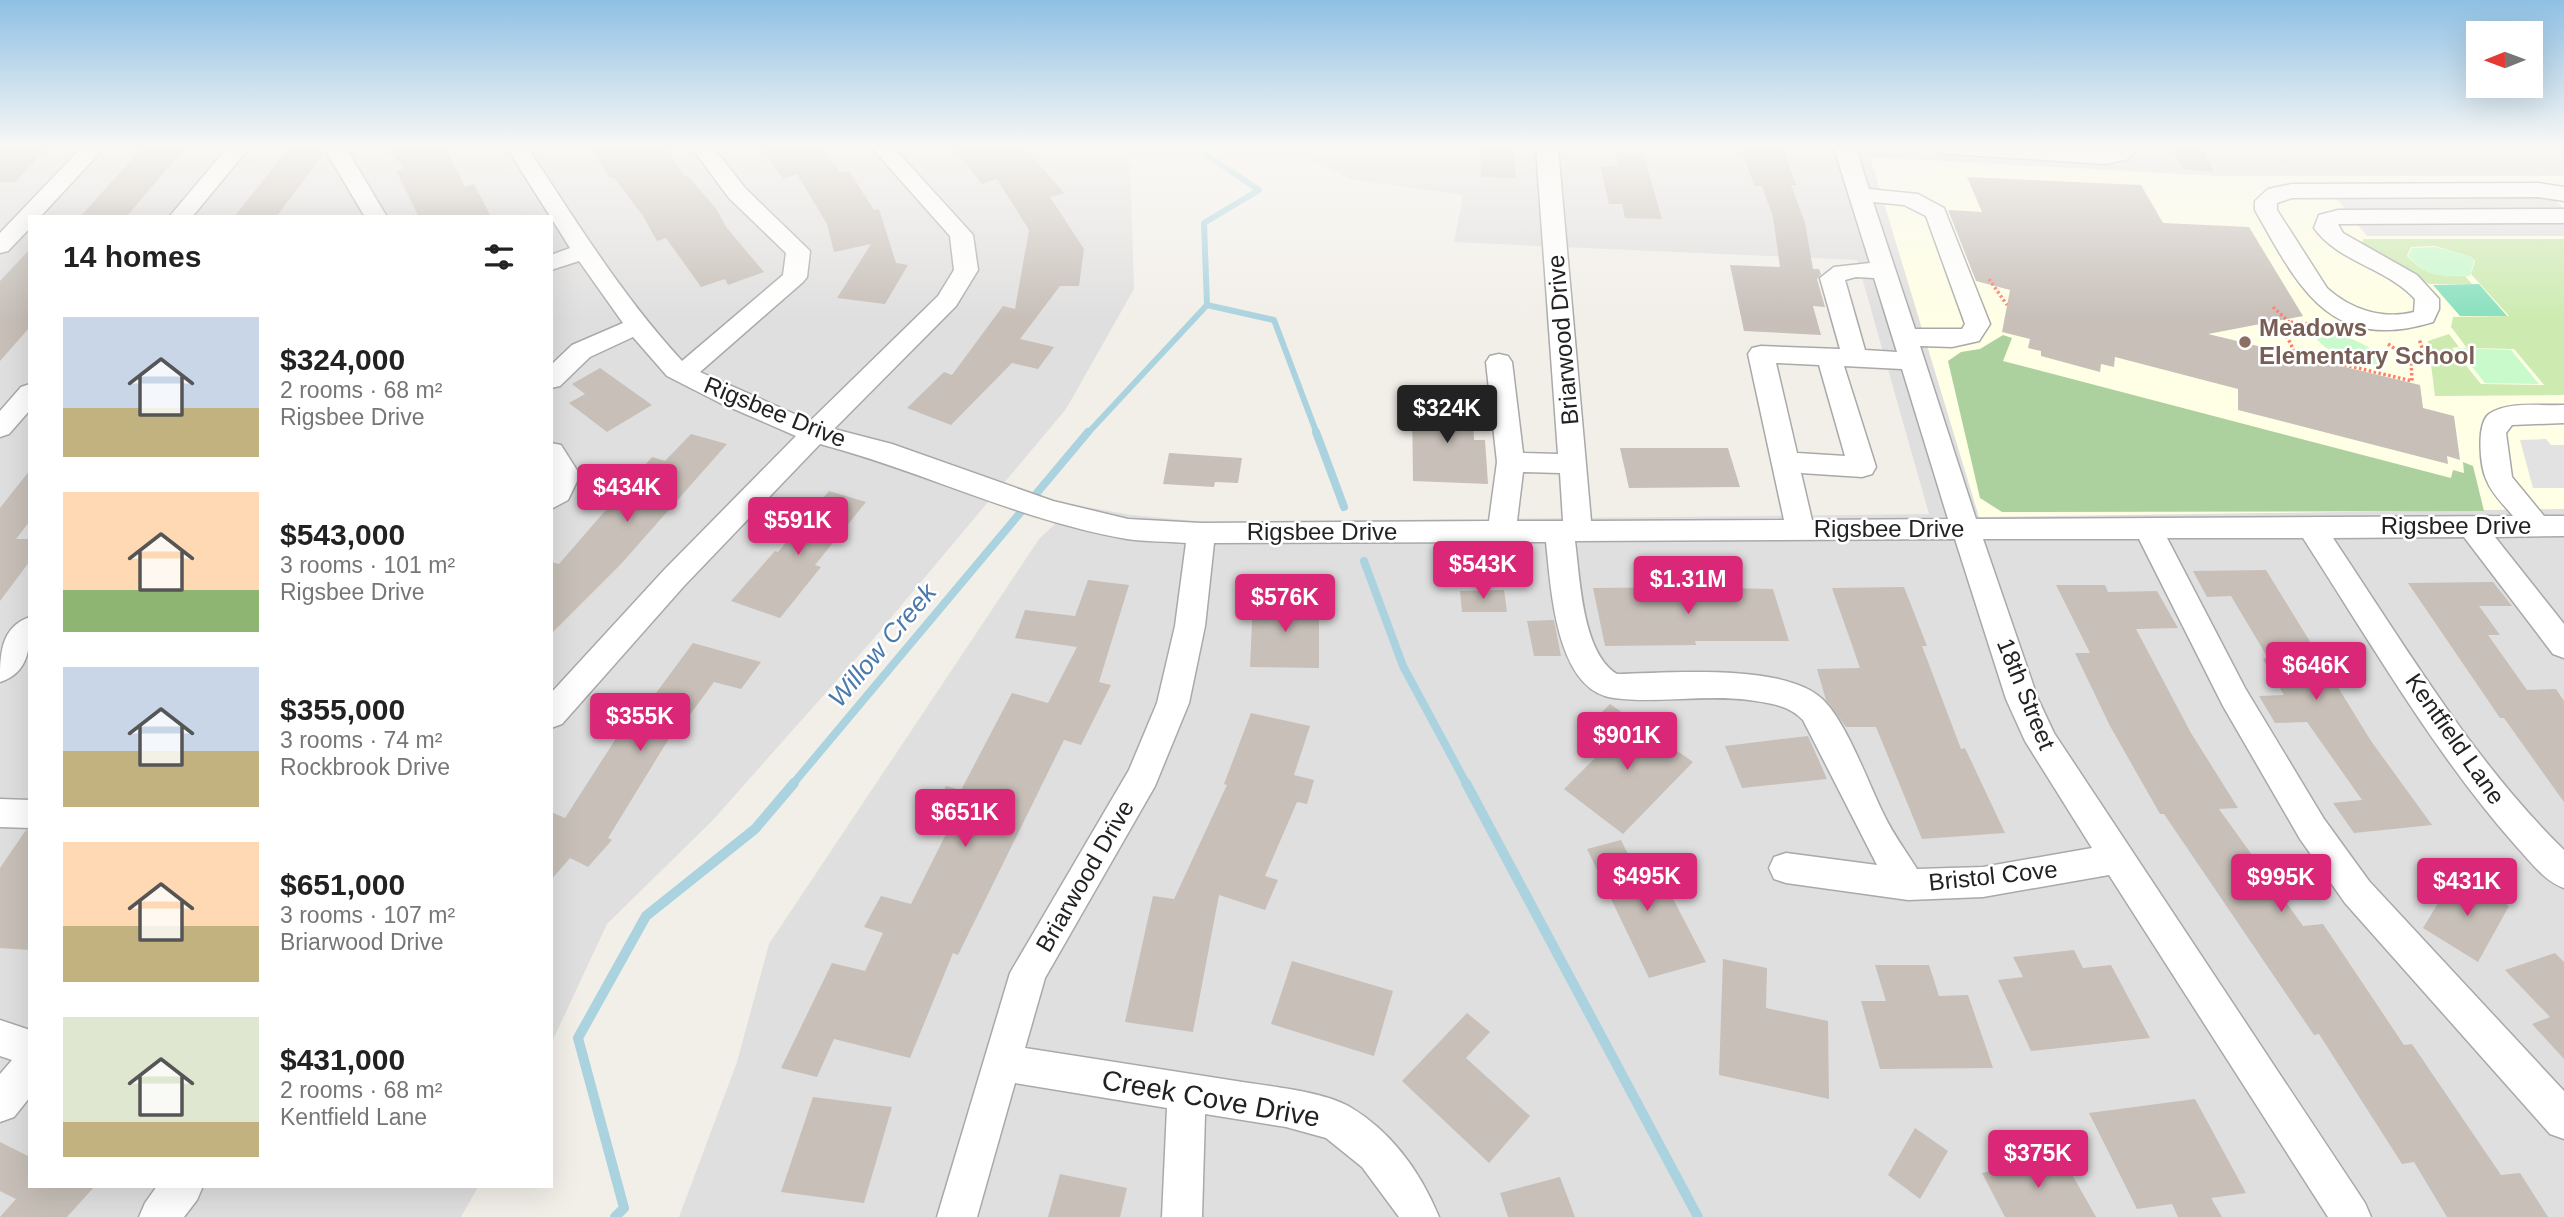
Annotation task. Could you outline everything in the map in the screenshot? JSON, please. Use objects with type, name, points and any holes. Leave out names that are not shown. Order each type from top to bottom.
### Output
[{"type":"street","name":"Rigsbee Drive","points":[[554,205],[657,352],[683,373],[729,397],[814,433],[882,451],[1049,510],[1128,529],[1200,533],[2564,526]]},
{"type":"street","points":[[683,373],[795,277],[798,251],[749,205]]},
{"type":"street","points":[[553,713],[674,578],[947,301],[966,270],[961,235],[934,205]]},
{"type":"street","name":"Briarwood Drive","points":[[1552,205],[1573,464],[1569,531],[1571,618],[1587,665],[1595,676],[1613,686],[1754,687],[1788,694],[1810,705],[1828,735],[1874,829],[1908,885]]},
{"type":"street","name":"18th Street","points":[[1863,205],[1965,528],[2022,699],[2041,741],[2351,1217]]},
{"type":"street","points":[[1800,529],[1760,355],[1842,358],[1909,349],[1970,335],[1978,324],[1936,213],[1926,205]]},
{"type":"street","points":[[2266,205],[2266,210],[2319,294],[2337,307],[2364,318],[2411,322],[2424,317],[2428,308],[2427,298],[2414,284],[2334,238],[2326,228],[2328,220]]},
{"type":"street","points":[[2298,205],[2328,220],[2346,217],[2564,216]]},
{"type":"street","points":[[0,246],[28,217]]},
{"type":"street","points":[[553,262],[584,251]]},
{"type":"street","points":[[1785,462],[1862,467],[1842,358],[1832,278],[1837,272],[1844,271],[1884,271]]},
{"type":"street","points":[[553,378],[581,351],[638,327]]},
{"type":"street","points":[[1499,362],[1511,463],[1502,531]]},
{"type":"street","points":[[0,428],[28,395]]},
{"type":"street","points":[[2536,526],[2500,479],[2493,433],[2497,421],[2508,416],[2564,414]]},
{"type":"street","points":[[553,455],[566,475],[558,494],[553,498]]},
{"type":"street","points":[[1511,463],[1573,464]]},
{"type":"street","name":"Kentfield Lane","points":[[2310,526],[2460,751],[2510,816],[2564,873]]},
{"type":"street","points":[[2471,526],[2564,646]]},
{"type":"street","points":[[2147,527],[2234,697],[2312,829],[2357,892],[2564,1120]]},
{"type":"street","name":"Briarwood Drive","points":[[957,1217],[1028,973],[1143,776],[1173,703],[1190,626],[1200,533]]},
{"type":"street","points":[[0,670],[28,632]]},
{"type":"street","points":[[0,813],[28,814]]},
{"type":"street","name":"Bristol Cove","points":[[1786,868],[1908,885],[1983,882],[2116,859]]},
{"type":"street","points":[[0,1038],[28,1047]]},
{"type":"street","name":"Creek Cove Drive","points":[[1000,1062],[1286,1108],[1336,1121],[1377,1153],[1410,1196],[1419,1217]]},
{"type":"street","points":[[0,1103],[28,1070]]},
{"type":"street","points":[[1182,1217],[1186,1091]]},
{"type":"street","points":[[159,1217],[181,1188]]},
{"type":"path","points":[[2273,307],[2289,321]]},
{"type":"path","points":[[2284,345],[2291,346],[2295,353],[2412,381],[2411,360]]},
{"type":"path","points":[[2341,364],[2346,356]]},
{"type":"shaded area","points":[[0,205],[1131,205],[1134,289],[1066,409],[869,644],[713,820],[607,924],[553,1040],[553,215],[28,215],[28,1188],[477,1188],[461,1217],[0,1217]]},
{"type":"shaded area","points":[[1461,205],[2564,205],[2564,1217],[679,1217],[737,1062],[769,944],[1039,539],[1075,505],[1132,515],[1206,522],[1929,514],[1857,260],[1454,242]]},
{"type":"shaded area","name":"Meadows Elementary School","points":[[1884,205],[2564,205],[2564,509],[1979,517]]},
{"type":"shaded area","points":[[2342,205],[2560,205],[2564,209],[2564,236],[2367,236]]},
{"type":"shaded area","points":[[2546,439],[2551,445],[2564,445],[2564,488],[2533,488],[2520,440]]},
{"type":"green space","points":[[2363,239],[2564,239],[2564,395],[2435,396],[2428,341],[2449,334],[2459,347],[2452,348],[2481,384],[2544,385],[2514,349],[2467,348],[2451,327],[2453,317],[2509,316],[2471,274],[2475,261],[2471,257],[2435,246],[2411,247],[2407,256],[2421,268],[2440,275],[2465,276],[2472,284],[2429,284],[2362,244]]},
{"type":"green space","points":[[2436,247],[2471,257],[2474,261],[2470,276],[2429,272],[2408,256],[2412,248]]},
{"type":"green space","points":[[2479,284],[2507,316],[2460,316],[2433,285]]},
{"type":"green space","points":[[2323,333],[2363,344],[2377,354],[2381,359],[2380,364],[2365,364],[2335,353],[2316,337]]},
{"type":"green space","points":[[2003,335],[2012,338],[2003,361],[2451,478],[2453,470],[2464,473],[2463,462],[2473,466],[2484,511],[2002,512],[1980,498],[1948,361],[1961,352],[1980,349]]},
{"type":"green space","points":[[2457,348],[2511,350],[2539,384],[2485,383]]},
{"type":"building","points":[[91,205],[136,205],[128,215],[82,215]]},
{"type":"building","points":[[244,205],[285,205],[278,215],[236,215]]},
{"type":"building","points":[[413,205],[485,205],[490,215],[418,215]]},
{"type":"building","points":[[635,205],[713,205],[726,227],[764,272],[728,285],[725,279],[701,287],[666,238],[657,241]]},
{"type":"building","points":[[815,205],[871,205],[874,210],[879,209],[896,263],[908,265],[885,304],[837,298],[871,244],[834,252],[827,224]]},
{"type":"building","points":[[1013,205],[1055,205],[1084,249],[1079,286],[1060,286],[1020,339],[1054,347],[1038,369],[1012,363],[951,425],[907,408],[944,372],[952,375],[1003,306],[1015,309],[1029,230]]},
{"type":"building","points":[[1622,205],[1658,205],[1662,219],[1625,218]]},
{"type":"building","points":[[1769,205],[1798,205],[1805,223],[1813,269],[1819,269],[1821,274],[1817,279],[1825,307],[1813,306],[1821,335],[1744,331],[1730,265],[1780,267]]},
{"type":"building","points":[[1979,205],[2152,205],[2163,223],[2249,227],[2303,316],[2208,334],[2420,385],[2423,408],[2454,416],[2460,460],[2447,456],[2448,464],[2238,410],[2238,389],[2115,357],[2114,367],[2101,364],[2100,372],[2041,356],[2041,351],[2028,348],[2030,339],[2002,332],[2010,290],[1976,281],[1948,210],[1982,212]]},
{"type":"building","points":[[28,251],[28,329],[0,361],[0,281]]},
{"type":"building","points":[[600,368],[652,405],[607,432],[569,403],[585,394],[572,384]]},
{"type":"building","points":[[1412,402],[1472,404],[1474,440],[1485,440],[1488,484],[1413,481]]},
{"type":"building","points":[[691,434],[727,444],[621,564],[553,632],[553,562],[559,564],[652,457],[665,461]]},
{"type":"building","points":[[1620,448],[1728,448],[1740,487],[1629,488]]},
{"type":"building","points":[[1169,453],[1242,458],[1238,483],[1215,482],[1214,487],[1163,484]]},
{"type":"building","points":[[28,473],[28,524],[16,539],[28,539],[28,564],[0,601],[0,508]]},
{"type":"building","points":[[829,491],[866,502],[815,565],[821,567],[780,618],[731,601],[775,551],[778,552]]},
{"type":"building","points":[[2266,570],[2371,741],[2432,825],[2354,833],[2333,803],[2362,800],[2307,722],[2275,723],[2259,696],[2284,695],[2263,659],[2268,658],[2231,596],[2207,597],[2193,571]]},
{"type":"building","points":[[1088,580],[1129,585],[1099,682],[1111,685],[1081,745],[1064,740],[958,955],[953,953],[910,1058],[834,1039],[817,1077],[781,1068],[832,963],[865,971],[883,933],[864,927],[881,896],[911,904],[949,828],[927,822],[946,786],[961,790],[1012,693],[1048,703],[1077,647],[1015,638],[1025,610],[1075,616]]},
{"type":"building","points":[[2493,582],[2512,606],[2479,606],[2500,635],[2488,635],[2527,690],[2556,689],[2564,701],[2564,802],[2504,718],[2500,718],[2408,583]]},
{"type":"building","points":[[2056,585],[2105,585],[2108,592],[2157,591],[2178,628],[2136,629],[2191,733],[2238,808],[2219,809],[2303,926],[2323,924],[2404,1045],[2412,1044],[2501,1175],[2520,1173],[2548,1217],[2447,1217],[2414,1162],[2402,1164],[2319,1034],[2314,1035],[2164,814],[2160,814],[2110,726],[2075,653],[2090,653]]},
{"type":"building","points":[[1904,587],[1927,646],[1922,646],[1961,749],[1965,748],[2005,833],[1922,839],[1876,727],[1846,727],[1826,700],[1817,669],[1860,668],[1832,588]]},
{"type":"building","points":[[1593,588],[1773,589],[1789,641],[1695,641],[1696,645],[1605,646]]},
{"type":"building","points":[[1504,590],[1507,612],[1462,612],[1460,591]]},
{"type":"building","points":[[1253,601],[1319,601],[1319,668],[1250,667]]},
{"type":"building","points":[[1554,620],[1561,656],[1534,656],[1527,621]]},
{"type":"building","points":[[693,643],[761,662],[741,689],[714,682],[689,716],[684,714],[608,838],[612,840],[588,867],[570,858],[553,878],[553,813],[565,818],[631,715],[639,716]]},
{"type":"building","points":[[1610,704],[1693,762],[1623,834],[1564,789],[1617,736],[1594,720]]},
{"type":"building","points":[[1251,713],[1310,726],[1294,775],[1314,780],[1307,804],[1297,802],[1265,876],[1278,880],[1265,910],[1219,895],[1193,1032],[1125,1022],[1153,896],[1174,899],[1227,785],[1224,784]]},
{"type":"building","points":[[1808,736],[1827,779],[1742,788],[1725,746]]},
{"type":"building","points":[[28,830],[28,950],[0,948],[0,868]]},
{"type":"building","points":[[1621,840],[1640,878],[1659,872],[1706,962],[1649,978],[1587,849]]},
{"type":"building","points":[[2459,876],[2509,906],[2478,962],[2423,928],[2446,890],[2449,892]]},
{"type":"building","points":[[2074,950],[2083,968],[2111,965],[2150,1038],[2031,1051],[1998,980],[2023,977],[2013,957]]},
{"type":"building","points":[[2555,953],[2564,962],[2564,1059],[2532,1024],[2550,1017],[2505,970]]},
{"type":"building","points":[[1723,959],[1767,968],[1766,1008],[1828,1021],[1829,1099],[1719,1075]]},
{"type":"building","points":[[1292,961],[1393,991],[1374,1056],[1271,1024]]},
{"type":"building","points":[[1875,965],[1929,965],[1939,996],[1968,995],[1993,1068],[1880,1069],[1861,1001],[1886,1001]]},
{"type":"building","points":[[1467,1013],[1490,1032],[1466,1058],[1530,1116],[1489,1163],[1402,1081]]},
{"type":"building","points":[[813,1097],[892,1107],[864,1203],[781,1192]]},
{"type":"building","points":[[2195,1099],[2246,1193],[2211,1198],[2222,1217],[2178,1217],[2172,1204],[2137,1209],[2089,1113]]},
{"type":"building","points":[[1915,1128],[1948,1151],[1920,1199],[1888,1175]]},
{"type":"building","points":[[0,1142],[28,1156],[28,1188],[93,1188],[67,1217],[0,1217],[16,1199],[0,1191]]},
{"type":"building","points":[[2061,1155],[2096,1217],[2005,1217],[1982,1173]]},
{"type":"building","points":[[1060,1174],[1127,1188],[1120,1217],[1048,1217]]},
{"type":"building","points":[[1560,1177],[1575,1217],[1508,1217],[1500,1193]]},
{"type":"waterway","name":"Willow Creek","points":[[1207,305],[1204,223],[1234,205]]},
{"type":"waterway","name":"Willow Creek","points":[[1087,434],[1207,305]]},
{"type":"waterway","points":[[1207,305],[1274,320],[1317,434]]},
{"type":"waterway","name":"Willow Creek","points":[[792,785],[1088,432]]},
{"type":"waterway","points":[[1316,432],[1344,507]]},
{"type":"waterway","points":[[1364,561],[1403,666],[1467,785]]},
{"type":"waterway","name":"Willow Creek","points":[[615,1217],[624,1208],[578,1038],[646,916],[755,829],[794,783]]},
{"type":"waterway","points":[[1466,783],[1698,1217]]},
{"type":"place","name":"Meadows Elementary School","points":[[2245,342]]}]
